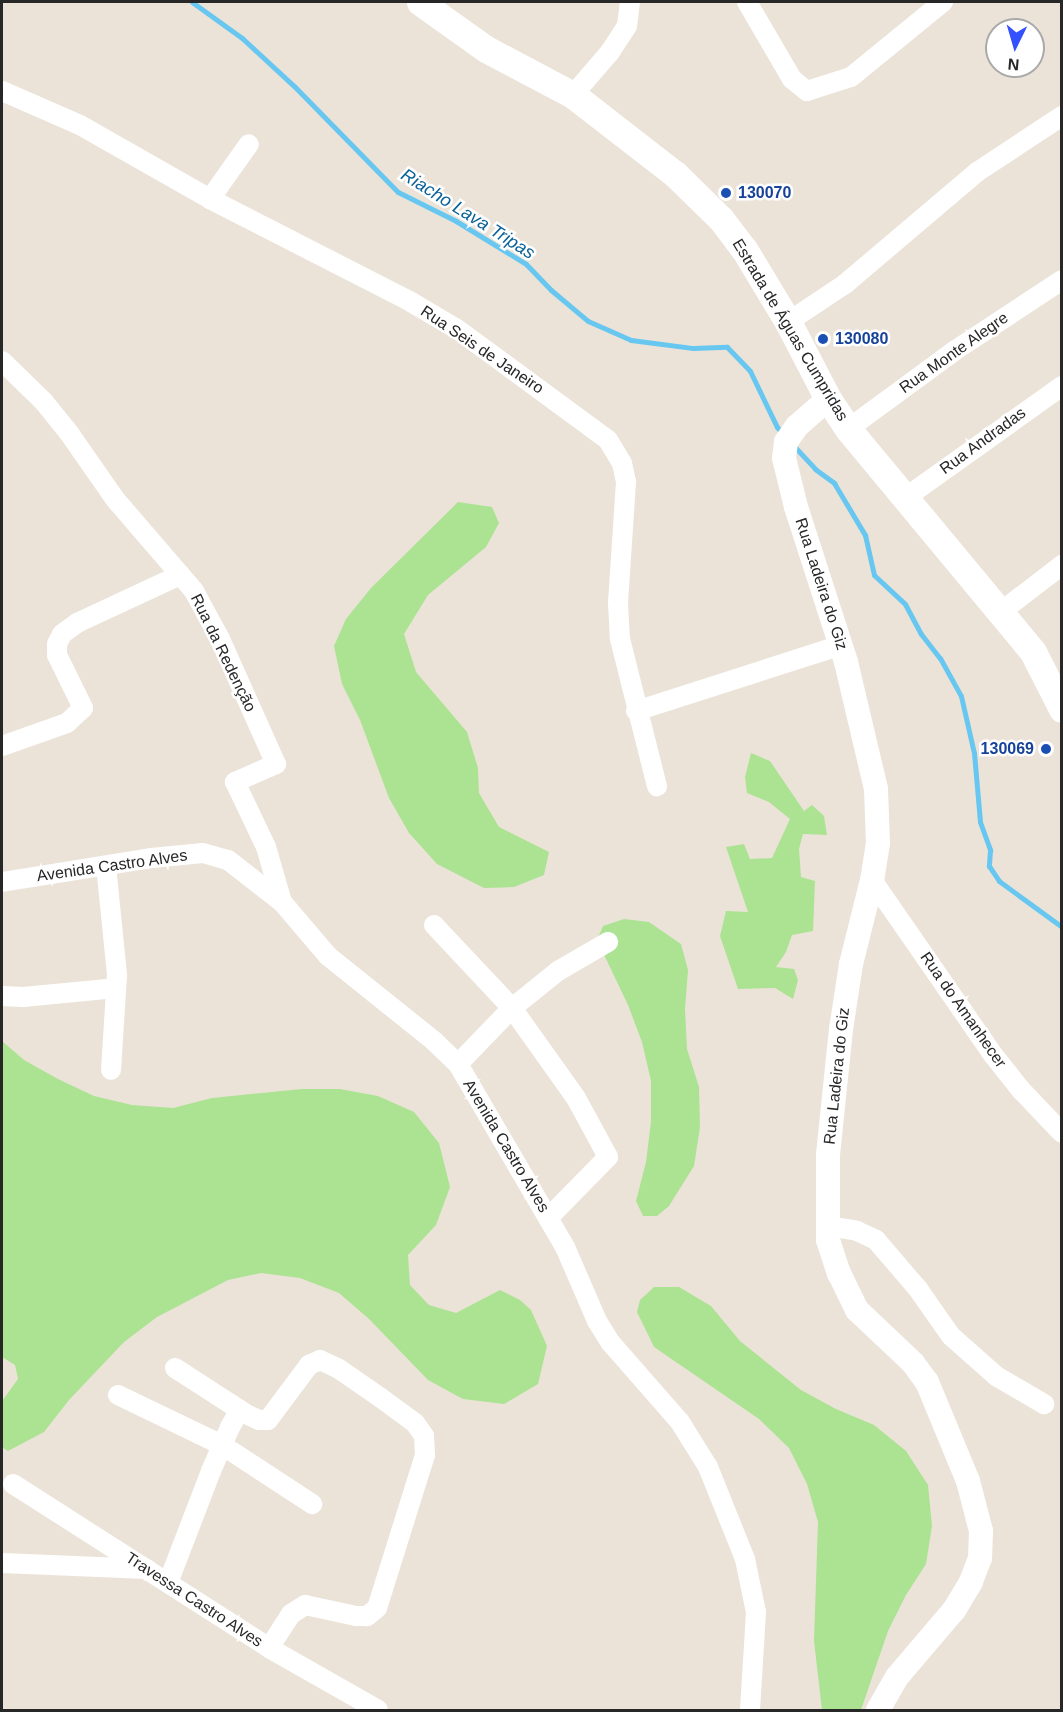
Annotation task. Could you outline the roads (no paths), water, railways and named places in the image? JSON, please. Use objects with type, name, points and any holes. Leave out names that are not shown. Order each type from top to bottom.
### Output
[{"type":"main road","name":"Estrada de Águas Cumpridas","points":[[420,2],[486,49],[573,95],[675,174],[721,219],[744,249],[788,322],[828,399],[848,429],[904,498],[1002,611],[1033,652],[1062,709]]},
{"type":"street","points":[[573,95],[610,52],[627,26],[630,2]]},
{"type":"street","points":[[747,2],[792,79],[807,91],[851,77],[943,2]]},
{"type":"street","name":"Rua Seis de Janeiro","points":[[2,91],[80,125],[210,199],[457,329],[608,440],[622,463],[626,482],[618,603],[620,639],[636,711],[657,786]]},
{"type":"street","points":[[788,322],[845,284],[977,172],[1062,116]]},
{"type":"street","points":[[210,199],[249,144]]},
{"type":"street","name":"Rua Monte Alegre","points":[[848,429],[954,351],[1062,280]]},
{"type":"street","name":"Rua da Redenção","points":[[2,361],[50,410],[115,499],[194,591],[220,639],[276,764],[235,782],[266,848],[278,881],[282,902]]},
{"type":"street","name":"Rua Andradas","points":[[904,498],[1062,386]]},
{"type":"street","name":"Rua Ladeira do Giz","points":[[828,399],[792,434],[783,458],[796,507],[846,662],[876,789],[878,843],[872,880],[851,964],[841,1029],[828,1155],[827,1226],[832,1254],[857,1310],[891,1340],[927,1382],[968,1481],[981,1531],[980,1557],[971,1582],[954,1610],[897,1677],[878,1710]]},
{"type":"street","points":[[1002,611],[1062,565]]},
{"type":"street","points":[[2,746],[67,723],[83,708],[57,655],[57,644],[62,634],[77,623],[180,575]]},
{"type":"street","points":[[636,711],[839,646]]},
{"type":"street","name":"Avenida Castro Alves","points":[[2,882],[203,853],[228,860],[282,902],[328,956],[434,1041],[458,1064],[549,1217],[605,1335],[680,1422],[708,1467],[745,1558],[756,1612],[750,1710]]},
{"type":"street","points":[[106,866],[114,928],[116,988],[111,1070]]},
{"type":"street","name":"Rua do Amanhecer","points":[[872,880],[994,1056],[1021,1090],[1062,1133]]},
{"type":"street","points":[[434,925],[512,1008],[576,1098],[608,1157],[549,1217]]},
{"type":"street","points":[[458,1064],[512,1008],[558,971],[608,942]]},
{"type":"street","points":[[2,996],[23,997],[116,988]]},
{"type":"street","points":[[827,1226],[857,1231],[876,1240],[918,1289],[951,1336],[996,1376],[1044,1404]]},
{"type":"street","points":[[175,1368],[240,1410],[259,1420],[268,1420],[309,1365],[320,1360],[339,1369],[414,1423],[421,1430],[426,1442],[425,1455],[377,1608],[367,1616],[356,1616],[305,1605],[291,1614],[269,1648]]},
{"type":"street","points":[[118,1395],[222,1444],[312,1504]]},
{"type":"street","points":[[168,1583],[222,1444],[240,1410]]},
{"type":"street","name":"Travessa Castro Alves","points":[[13,1484],[269,1648],[378,1710]]},
{"type":"street","points":[[3,1566],[147,1569]]},
{"type":"waterway","name":"Riacho Lava Tripas","points":[[192,2],[242,38],[295,87],[398,192],[456,221],[526,264],[551,290],[588,321],[631,340],[693,348],[727,347],[750,371],[777,427],[783,434]]},
{"type":"waterway","name":"Riacho Lava Tripas","points":[[793,445],[815,469],[834,483],[865,535],[874,575],[905,604],[921,634],[940,658],[961,696],[974,753],[980,822],[990,850],[989,866],[999,881],[1062,927]]},
{"type":"place","name":"130070","points":[[726,193]]},
{"type":"place","name":"130080","points":[[823,339]]},
{"type":"place","name":"130069","points":[[1046,749]]}]
